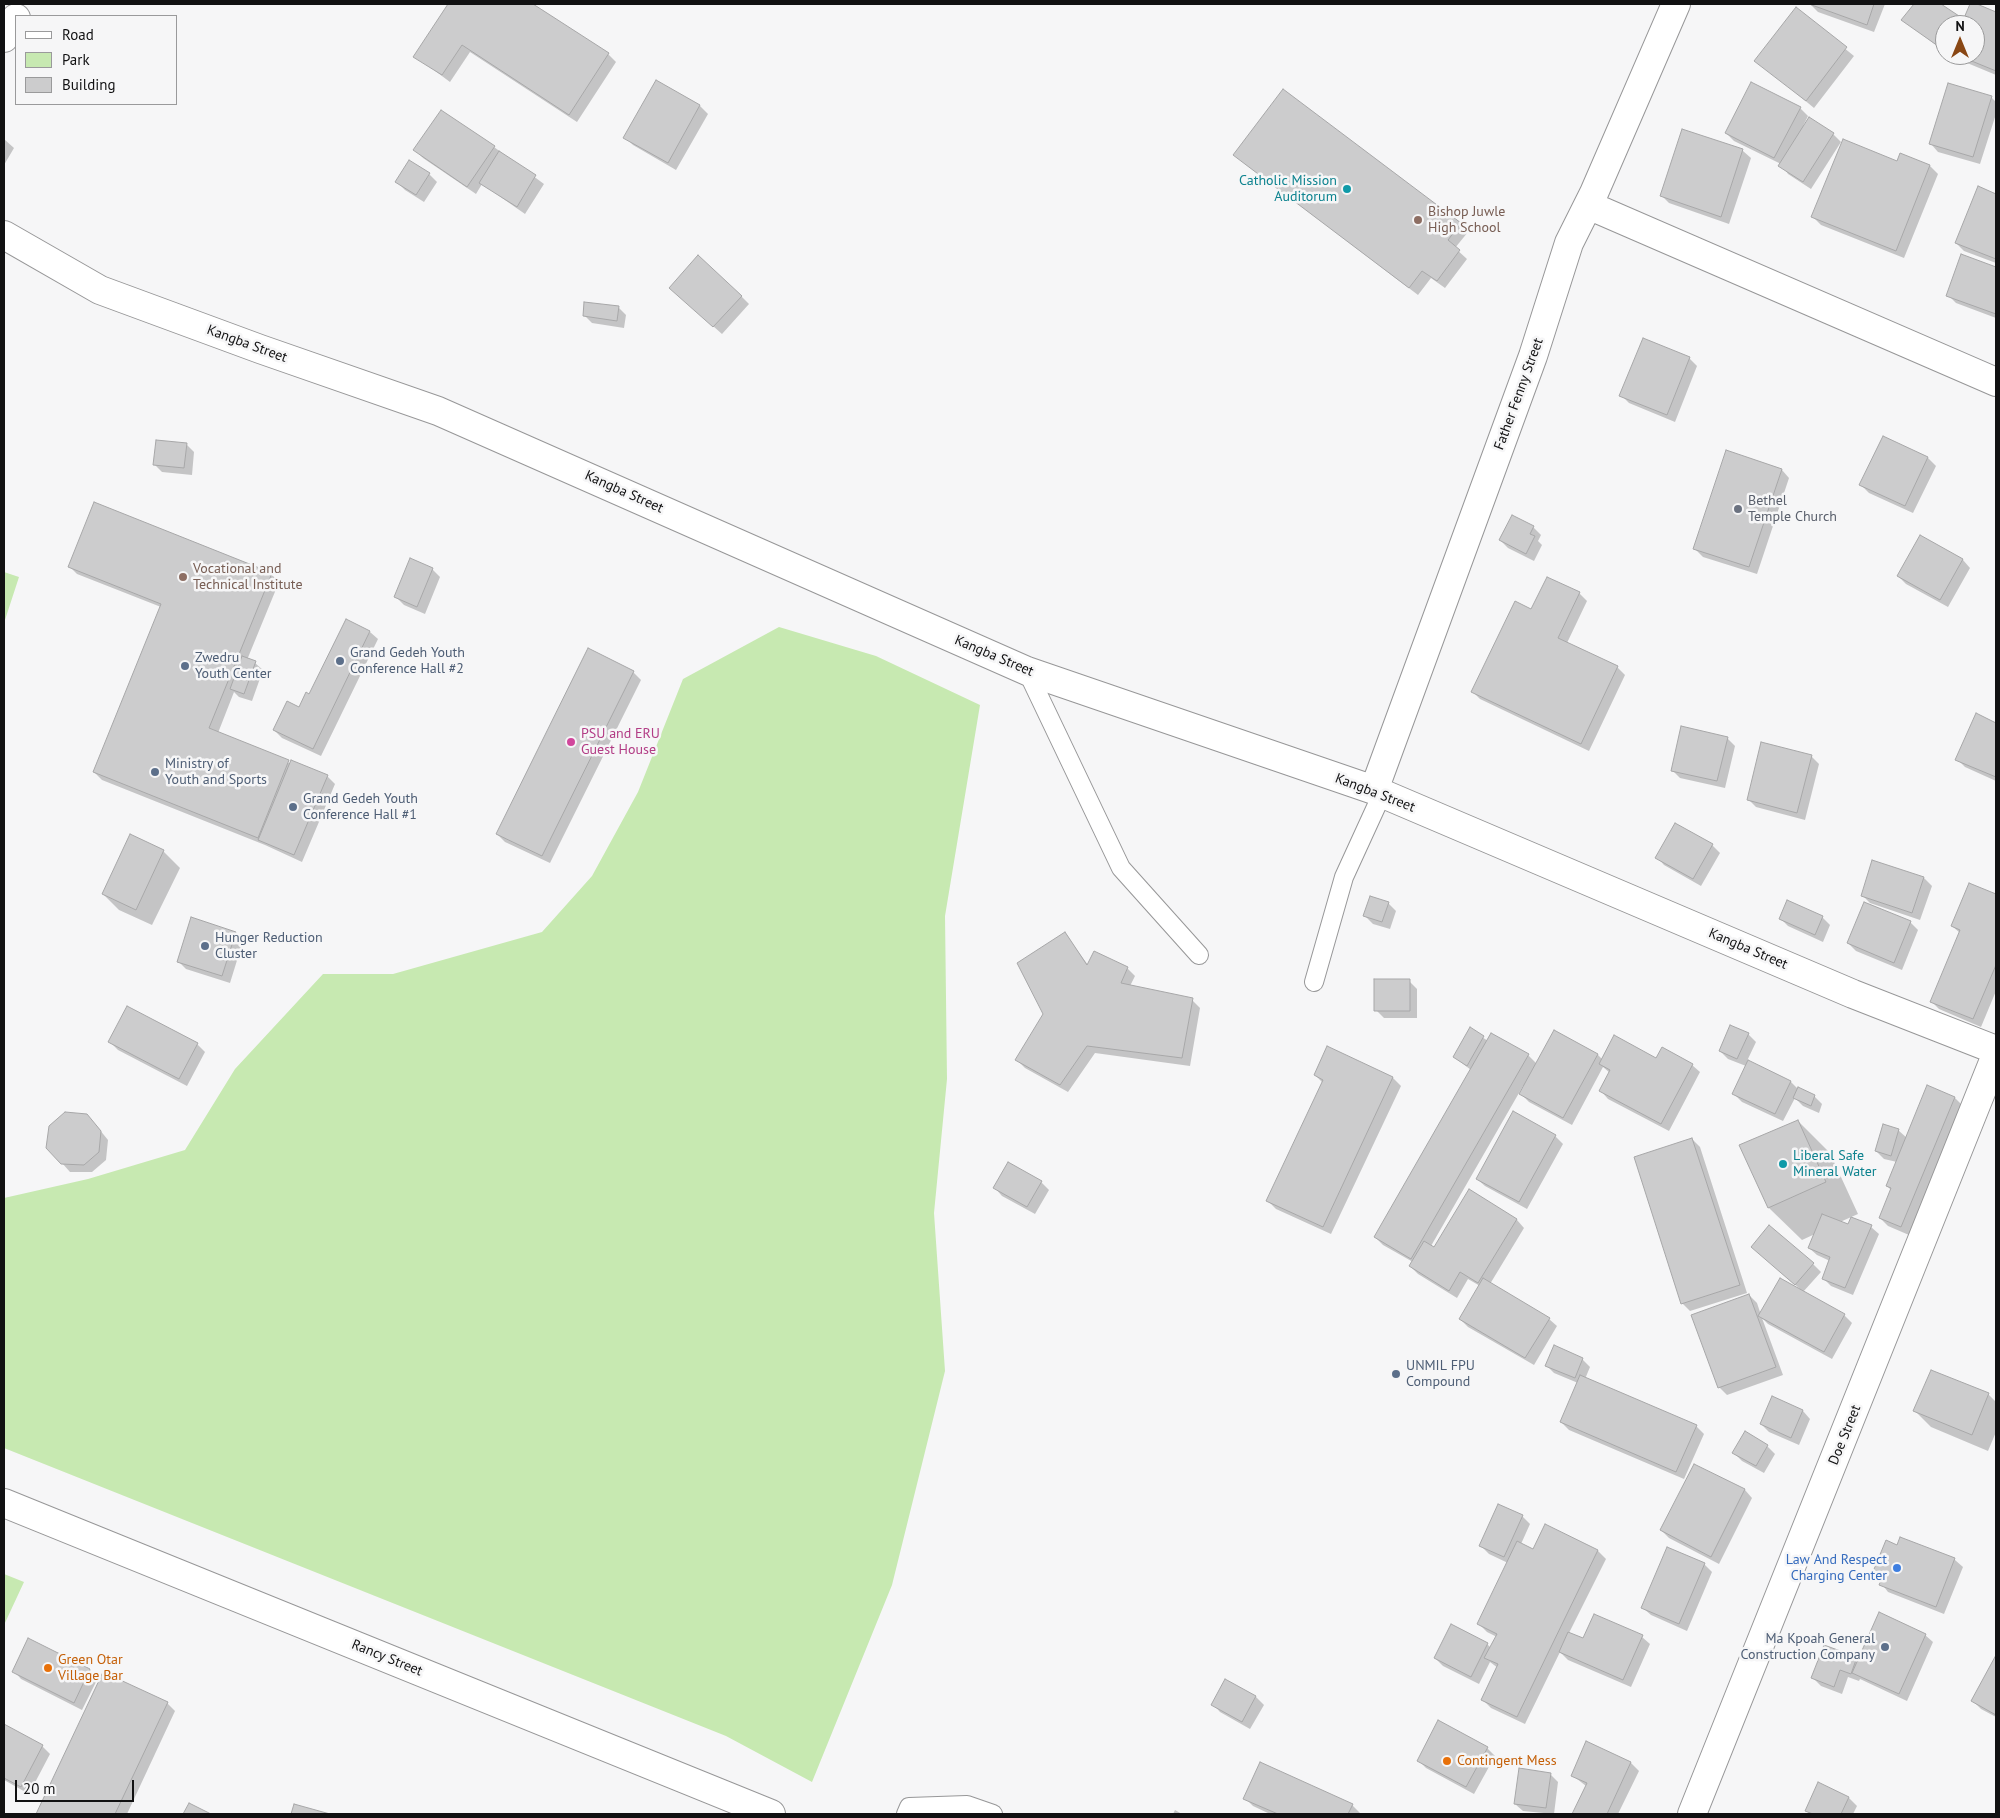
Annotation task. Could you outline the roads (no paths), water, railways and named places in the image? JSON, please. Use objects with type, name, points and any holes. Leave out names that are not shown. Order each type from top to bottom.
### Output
[{"type":"main road","points":[[18,15],[26,4]]},
{"type":"main road","name":"Father Fenny Street","points":[[1378,792],[1533,356],[1569,243],[1588,205],[1676,4]]},
{"type":"main road","points":[[4,38],[15,20]]},
{"type":"main road","points":[[1588,205],[1996,382]]},
{"type":"main road","name":"Kangba Street","points":[[4,235],[100,290],[260,349],[438,411],[1026,671],[1378,792],[1853,994],[1996,1050]]},
{"type":"main road","name":"Doe Street","points":[[1692,1814],[1996,1056]]},
{"type":"main road","name":"Rancy Street","points":[[4,1503],[770,1814]]},
{"type":"lane","points":[[1026,671],[1121,868],[1199,955]]},
{"type":"lane","points":[[1314,982],[1344,877],[1378,792]]},
{"type":"lane","points":[[906,1814],[909,1807],[967,1805],[993,1814]]},
{"type":"place","name":"Catholic Mission Auditorum","points":[[1347,189]]},
{"type":"place","name":"Bishop Juwle High School","points":[[1418,220]]},
{"type":"place","name":"Bethel Temple Church","points":[[1738,509]]},
{"type":"place","name":"Vocational and Technical Institute","points":[[183,577]]},
{"type":"place","name":"Grand Gedeh Youth Conference Hall #2","points":[[340,661]]},
{"type":"place","name":"Zwedru Youth Center","points":[[185,666]]},
{"type":"place","name":"PSU and ERU Guest House","points":[[571,742]]},
{"type":"place","name":"Ministry of Youth and Sports","points":[[155,772]]},
{"type":"place","name":"Grand Gedeh Youth Conference Hall #1","points":[[293,807]]},
{"type":"place","name":"Hunger Reduction Cluster","points":[[205,946]]},
{"type":"place","name":"Liberal Safe Mineral Water","points":[[1783,1164]]},
{"type":"place","name":"UNMIL FPU Compound","points":[[1396,1374]]},
{"type":"place","name":"Law And Respect Charging Center","points":[[1897,1568]]},
{"type":"place","name":"Ma Kpoah General Construction Company","points":[[1885,1647]]},
{"type":"place","name":"Green Otar Village Bar","points":[[48,1668]]},
{"type":"place","name":"Contingent Mess","points":[[1447,1761]]}]
